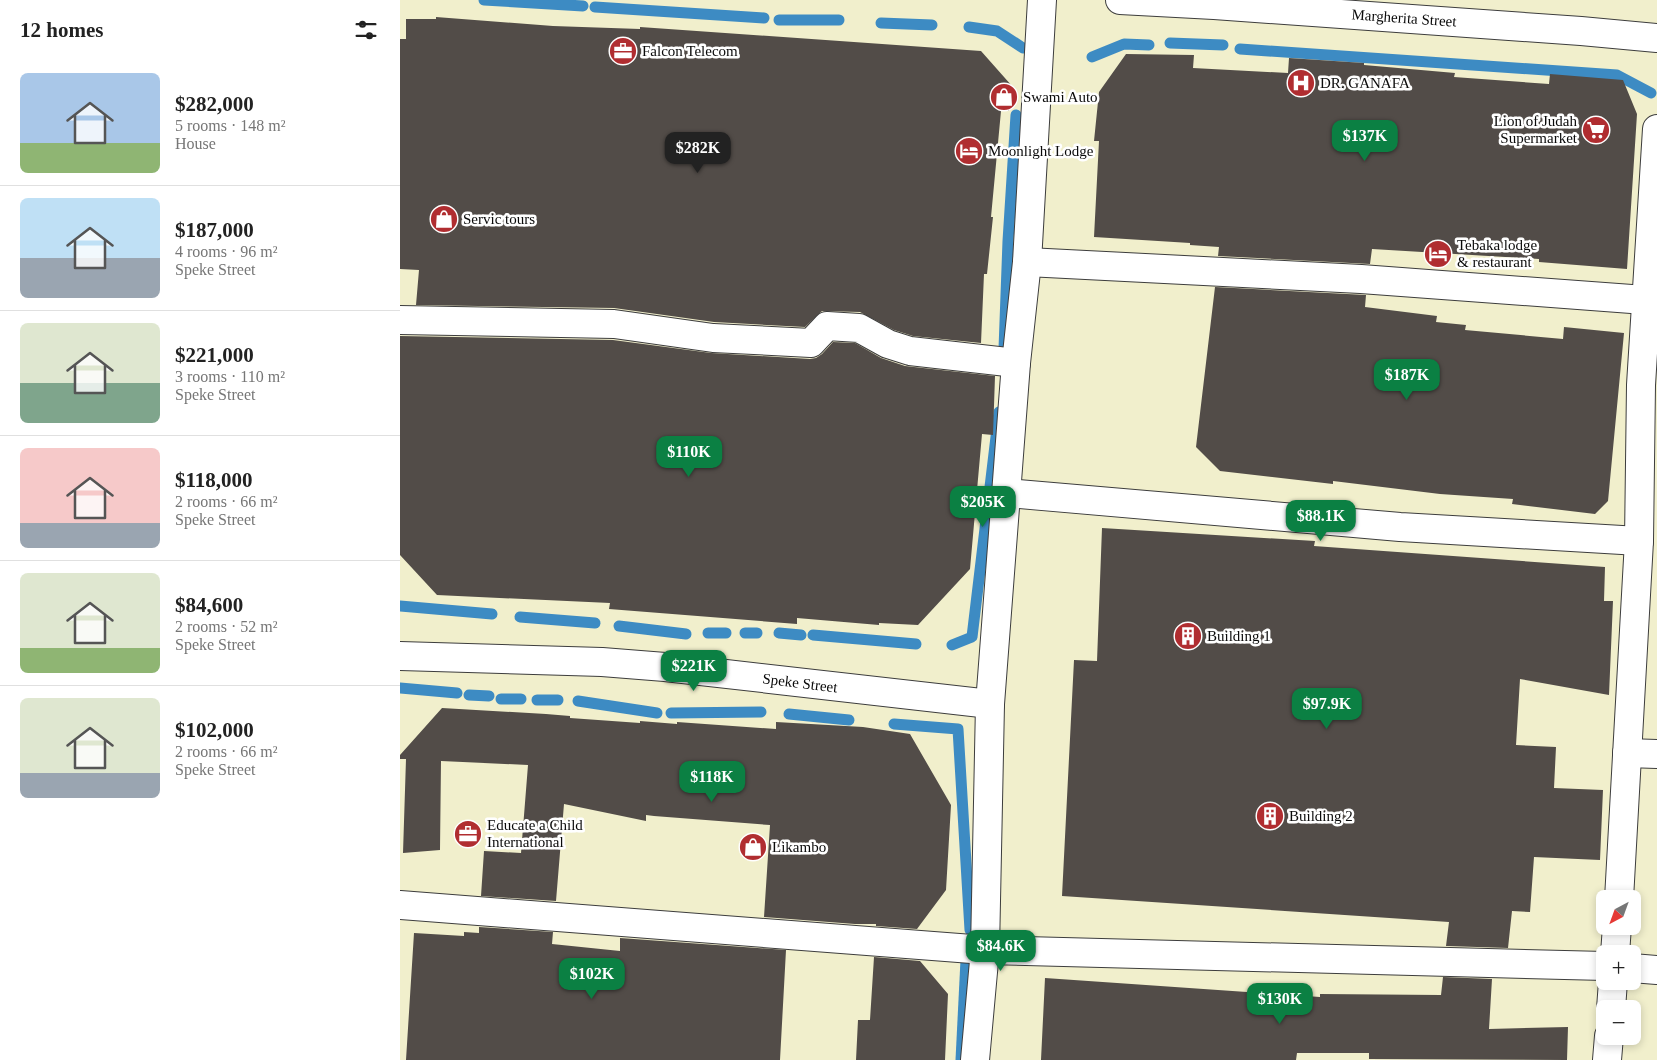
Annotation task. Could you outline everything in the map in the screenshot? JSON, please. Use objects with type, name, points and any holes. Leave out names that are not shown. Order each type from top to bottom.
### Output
[{"type":"street","points":[[975,1060],[984,950],[990,704],[1016,363],[1026,262],[1042,0]]},
{"type":"street","name":"Margherita Street","points":[[1120,0],[1581,30],[1657,38]]},
{"type":"street","points":[[1619,890],[1649,386],[1645,300],[1657,129]]},
{"type":"street","points":[[1026,262],[1360,278],[1645,300]]},
{"type":"street","points":[[400,320],[614,324],[713,338],[811,343],[827,326],[859,328],[888,344],[910,351],[1016,363]]},
{"type":"street","points":[[1007,493],[1400,527],[1639,541]]},
{"type":"street","name":"Speke Street","points":[[400,656],[602,662],[990,704]]},
{"type":"street","points":[[1627,753],[1657,754]]},
{"type":"street","points":[[400,905],[984,950],[1596,966]]},
{"type":"street","points":[[1641,969],[1657,970]]},
{"type":"street","points":[[1608,1060],[1609,1045]]},
{"type":"shaded area","points":[[400,0],[1657,0],[1657,1060],[400,1060]]},
{"type":"building","points":[[436,17],[553,26],[640,29],[640,27],[981,51],[1012,86],[1009,111],[1001,111],[991,217],[993,217],[987,274],[984,274],[981,343],[913,336],[894,330],[860,312],[822,311],[805,327],[714,322],[614,308],[416,305],[419,270],[400,269],[400,39],[406,39],[406,19],[436,19]]},
{"type":"building","points":[[1126,54],[1194,55],[1193,68],[1288,73],[1289,58],[1364,63],[1364,65],[1455,73],[1454,77],[1549,84],[1550,74],[1623,80],[1637,114],[1627,269],[1539,262],[1539,259],[1372,249],[1370,264],[1218,256],[1219,247],[1190,245],[1190,243],[1094,237],[1099,141],[1094,141],[1099,92]]},
{"type":"building","points":[[1215,287],[1366,295],[1365,307],[1437,316],[1436,322],[1466,325],[1465,330],[1563,339],[1564,327],[1624,333],[1608,501],[1595,514],[1512,504],[1513,499],[1440,494],[1333,481],[1333,484],[1220,471],[1196,447]]},
{"type":"building","points":[[400,336],[613,340],[711,353],[810,359],[822,354],[833,342],[855,343],[881,358],[905,366],[995,376],[993,435],[982,434],[970,569],[918,625],[879,623],[879,625],[797,618],[797,624],[609,609],[610,603],[437,595],[400,555]]},
{"type":"building","points":[[1102,528],[1315,541],[1314,546],[1605,567],[1604,601],[1613,601],[1609,695],[1520,679],[1516,745],[1556,747],[1554,788],[1603,790],[1600,860],[1534,857],[1530,912],[1512,911],[1508,948],[1446,946],[1449,922],[1062,896],[1074,660],[1097,661]]},
{"type":"building","points":[[442,708],[546,714],[570,716],[570,718],[640,723],[640,721],[677,724],[677,722],[776,729],[776,722],[863,727],[910,734],[951,805],[946,890],[917,929],[876,926],[876,924],[764,917],[770,825],[646,815],[646,821],[564,804],[556,901],[481,896],[484,851],[521,853],[528,765],[441,761],[440,850],[403,853],[406,759],[400,759],[400,755]]},
{"type":"building","points":[[479,927],[553,932],[552,944],[620,951],[620,938],[786,950],[780,1060],[406,1060],[414,933],[464,936],[464,932],[479,933]]},
{"type":"building","points":[[874,957],[920,961],[948,994],[945,1060],[856,1060],[858,1020],[870,1020]]},
{"type":"building","points":[[1443,977],[1492,979],[1489,1029],[1568,1027],[1567,1060],[1369,1059],[1369,1053],[1297,1053],[1296,1060],[1041,1060],[1045,978],[1320,997],[1320,994],[1441,995]]},
{"type":"waterway","points":[[484,0],[583,6]]},
{"type":"waterway","points":[[595,7],[764,18]]},
{"type":"waterway","points":[[779,20],[839,20]]},
{"type":"waterway","points":[[881,23],[932,25]]},
{"type":"waterway","points":[[969,27],[997,31],[1023,48]]},
{"type":"waterway","points":[[1170,43],[1223,45]]},
{"type":"waterway","points":[[1092,57],[1124,44],[1149,45]]},
{"type":"waterway","points":[[1240,49],[1617,75],[1651,93]]},
{"type":"waterway","points":[[1004,349],[1008,241],[1016,115]]},
{"type":"waterway","points":[[952,645],[972,637],[999,412]]},
{"type":"waterway","points":[[400,606],[492,614]]},
{"type":"waterway","points":[[520,617],[595,623]]},
{"type":"waterway","points":[[619,626],[686,634]]},
{"type":"waterway","points":[[708,633],[726,633]]},
{"type":"waterway","points":[[745,633],[757,633]]},
{"type":"waterway","points":[[779,633],[801,635]]},
{"type":"waterway","points":[[813,635],[916,644]]},
{"type":"waterway","points":[[400,688],[457,693]]},
{"type":"waterway","points":[[469,695],[489,696]]},
{"type":"waterway","points":[[501,699],[521,699]]},
{"type":"waterway","points":[[537,700],[558,700]]},
{"type":"waterway","points":[[578,701],[657,713]]},
{"type":"waterway","points":[[671,713],[761,712]]},
{"type":"waterway","points":[[789,714],[849,720]]},
{"type":"waterway","points":[[894,724],[958,729],[970,930]]},
{"type":"waterway","points":[[961,1060],[966,960]]},
{"type":"place","name":"Falcon Telecom","points":[[623,51]]},
{"type":"place","name":"DR. GANAFA","points":[[1301,83]]},
{"type":"place","name":"Swami Auto","points":[[1004,97]]},
{"type":"place","name":"Lion of Judah Supermarket","points":[[1596,130]]},
{"type":"place","name":"Moonlight Lodge","points":[[969,151]]},
{"type":"place","name":"Servic tours","points":[[444,219]]},
{"type":"place","name":"Tebaka lodge & restaurant","points":[[1438,254]]},
{"type":"place","name":"Building 1","points":[[1188,636]]},
{"type":"place","name":"Building 2","points":[[1270,816]]},
{"type":"place","name":"Educate a Child International","points":[[468,834]]},
{"type":"place","name":"Likambo","points":[[753,847]]}]
